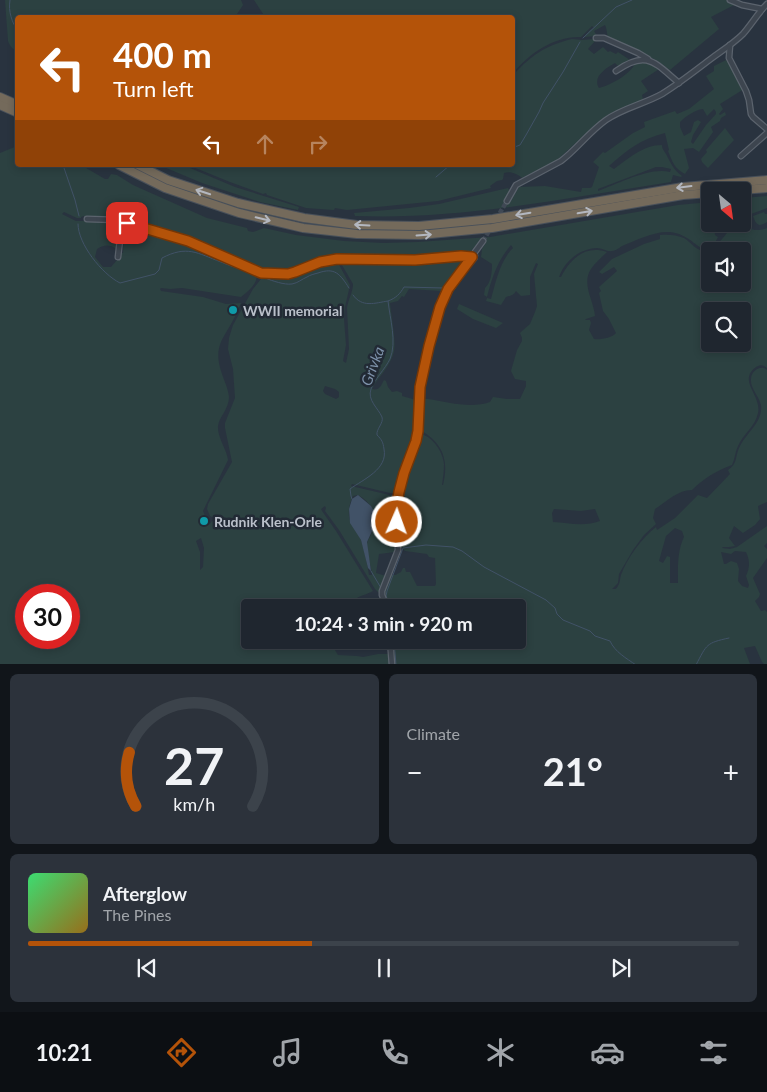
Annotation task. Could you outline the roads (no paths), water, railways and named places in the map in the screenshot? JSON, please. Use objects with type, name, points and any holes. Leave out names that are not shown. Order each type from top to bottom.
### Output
[{"type":"highway","points":[[0,97],[15,104]]},
{"type":"highway","points":[[0,105],[15,112]]},
{"type":"highway","points":[[123,167],[165,188],[239,213],[303,228],[357,234],[420,235],[492,228],[683,195],[701,194]]},
{"type":"highway","points":[[142,167],[168,180],[238,203],[304,218],[357,225],[419,226],[493,219],[683,187],[767,180]]},
{"type":"highway","points":[[751,189],[767,188]]},
{"type":"street","points":[[730,0],[742,5],[762,9]]},
{"type":"street","points":[[507,201],[516,185],[567,156],[608,119],[650,100],[679,83],[730,45],[742,34],[767,4]]},
{"type":"street","points":[[596,38],[604,38],[638,53],[656,63],[679,83]]},
{"type":"street","points":[[730,45],[729,58],[746,90],[751,114],[767,129]]},
{"type":"street","points":[[616,71],[628,62],[649,60]]},
{"type":"street","points":[[741,156],[767,133]]},
{"type":"street","points":[[87,219],[118,220],[188,241],[261,273],[288,274],[320,262],[337,259],[415,260],[461,256],[472,257]]},
{"type":"street","points":[[118,257],[121,231],[127,223]]},
{"type":"street","points":[[384,599],[382,592],[398,550],[396,508],[399,492],[416,441],[423,371],[443,298],[483,241]]},
{"type":"street","points":[[391,649],[392,664]]},
{"type":"water","points":[[358,495],[371,506],[375,513],[373,529],[367,542],[371,571],[368,568],[361,540],[350,523],[349,509],[352,499]]},
{"type":"waterway","points":[[10,0],[11,17],[15,26]]},
{"type":"waterway","name":"Grivka","points":[[583,38],[616,7],[632,0]]},
{"type":"waterway","name":"Grivka","points":[[515,147],[520,145],[580,42]]},
{"type":"waterway","points":[[64,167],[79,216]]},
{"type":"waterway","name":"Grivka","points":[[436,177],[448,167]]},
{"type":"waterway","points":[[78,224],[82,240],[92,258],[106,273],[120,283],[155,274],[159,270],[162,258],[185,251],[198,253],[258,274]]},
{"type":"waterway","points":[[452,292],[455,289],[456,283],[477,260],[478,255]]},
{"type":"waterway","points":[[265,278],[292,284],[311,275],[324,271],[333,271],[343,279],[349,288]]},
{"type":"waterway","name":"Grivka","points":[[352,499],[350,489],[374,473],[379,468],[384,456],[383,443],[377,435],[382,417],[370,397],[370,393],[372,386],[388,363],[392,352],[393,338],[388,301],[398,296],[404,287],[443,288]]},
{"type":"waterway","points":[[353,295],[360,302],[365,303],[388,301]]},
{"type":"waterway","points":[[387,599],[387,591],[403,548],[426,545],[453,547],[462,551],[484,567],[546,600],[555,608],[557,614],[563,620],[590,631],[595,636],[610,641],[618,652],[635,664]]},
{"type":"waterway","points":[[371,571],[381,588]]},
{"type":"waterway","points":[[697,664],[711,643],[729,638]]},
{"type":"waterway","points":[[395,649],[396,664]]},
{"type":"tunnel","points":[[483,241],[507,201]]},
{"type":"place","name":"WWII memorial","points":[[233,310]]},
{"type":"place","name":"Rudnik Klen-Orle","points":[[204,521]]}]
